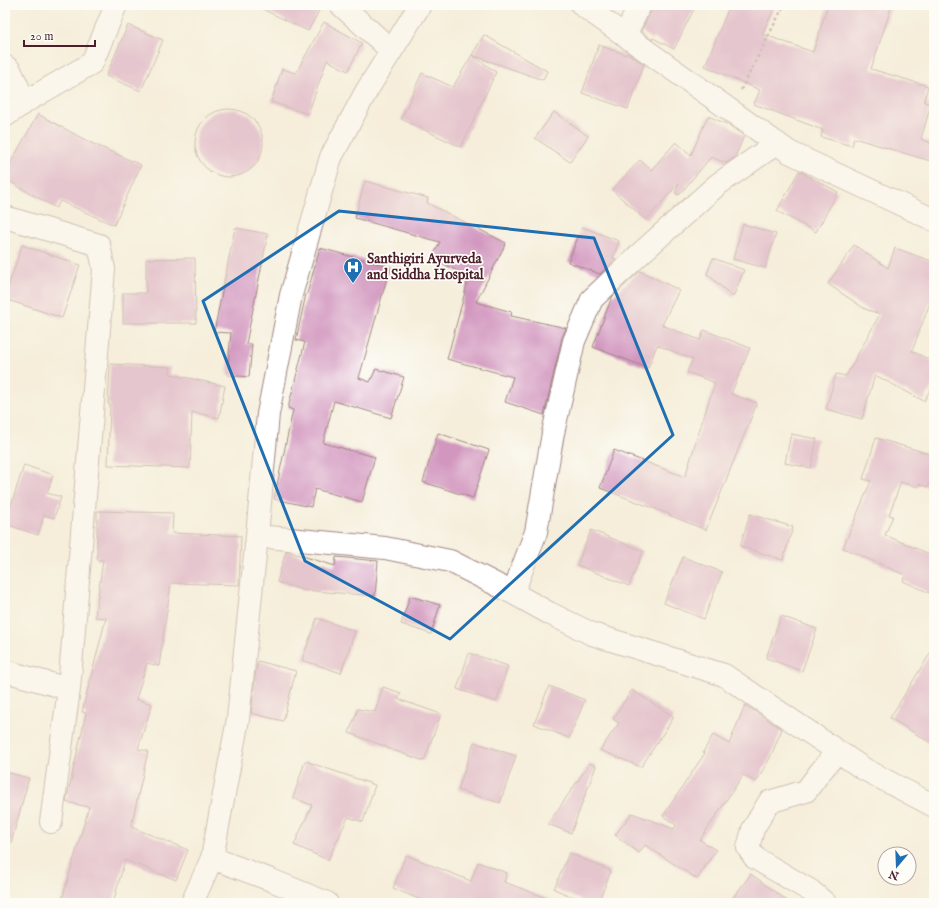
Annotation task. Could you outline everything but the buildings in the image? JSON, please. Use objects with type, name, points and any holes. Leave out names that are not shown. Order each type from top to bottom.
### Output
[{"type":"street","points":[[5,116],[25,102],[92,63],[116,5]]},
{"type":"street","points":[[341,5],[391,50]]},
{"type":"street","points":[[192,903],[212,858],[238,718],[268,414],[291,295],[331,157],[367,90],[420,5]]},
{"type":"street","points":[[582,5],[789,152],[934,220]]},
{"type":"street","points":[[625,36],[640,5]]},
{"type":"street","points":[[5,66],[10,70],[25,102]]},
{"type":"street","points":[[513,592],[536,532],[553,432],[574,341],[592,299],[641,253],[717,186],[777,144]]},
{"type":"street","points":[[5,217],[98,245],[104,269],[69,689],[51,822]]},
{"type":"street","points":[[257,536],[385,548],[450,561],[513,592],[549,613],[592,634],[724,675],[864,769],[932,800]]},
{"type":"street","points":[[5,671],[69,689]]},
{"type":"street","points":[[825,903],[811,891],[755,858],[748,848],[753,829],[769,802],[806,791],[837,752]]},
{"type":"street","points":[[212,858],[327,903]]},
{"type":"path","points":[[730,110],[784,5]]},
{"type":"highlighted area","points":[[339,211],[594,238],[673,435],[450,639],[305,561],[203,301]]},
{"type":"place","name":"Santhigiri Ayurveda and Siddha Hospital","points":[[353,284]]}]
